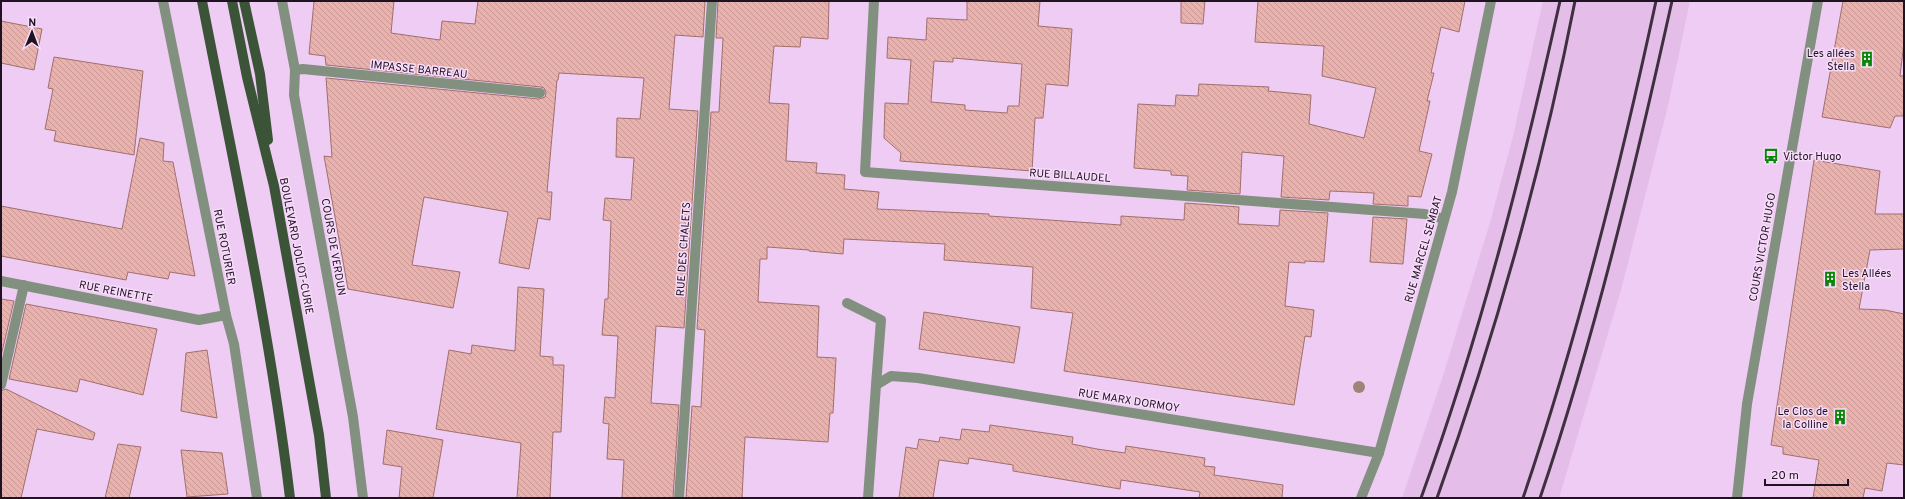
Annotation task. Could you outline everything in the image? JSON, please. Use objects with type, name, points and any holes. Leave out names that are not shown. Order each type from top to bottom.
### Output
[{"type":"main road","points":[[202,1],[262,317],[283,440],[290,498]]},
{"type":"main road","name":"BOULEVARD JOLIOT-CURIE","points":[[232,1],[247,77],[274,186],[319,435],[326,498]]},
{"type":"main road","points":[[244,1],[260,74],[274,186]]},
{"type":"street","name":"RUE ROTURIER","points":[[163,1],[226,315],[234,344],[257,498]]},
{"type":"street","name":"COURS DE VERDUN","points":[[282,1],[295,70],[294,94],[353,417],[363,498]]},
{"type":"street","name":"RUE DES CHALETS","points":[[679,498],[712,1]]},
{"type":"street","name":"RUE BILLAUDEL","points":[[874,1],[865,172],[1425,214],[1444,219]]},
{"type":"street","name":"RUE MARCEL SEMBAT","points":[[1361,498],[1379,452],[1452,192],[1491,1]]},
{"type":"street","name":"COURS VICTOR HUGO","points":[[1737,498],[1747,404],[1818,1]]},
{"type":"street","name":"IMPASSE BARREAU","points":[[295,70],[303,69],[540,93]]},
{"type":"street","name":"RUE REINETTE","points":[[1,281],[199,320],[226,315]]},
{"type":"street","points":[[1,385],[24,285]]},
{"type":"street","points":[[847,303],[881,320],[868,498]]},
{"type":"street","name":"RUE MARX DORMOY","points":[[876,385],[891,376],[918,378],[1379,452]]},
{"type":"shaded area","points":[[1543,1],[1690,1],[1668,106],[1621,290],[1559,498],[1402,498],[1443,376],[1491,219],[1513,136]]},
{"type":"building","points":[[314,1],[394,1],[391,33],[440,40],[442,21],[475,24],[478,1],[705,1],[703,37],[675,35],[669,109],[698,111],[684,328],[656,326],[651,403],[679,405],[673,498],[622,498],[624,460],[607,459],[609,424],[603,423],[605,397],[615,398],[618,336],[602,335],[605,299],[608,299],[611,221],[603,220],[605,198],[631,200],[634,158],[616,157],[617,118],[640,119],[644,78],[559,73],[557,80],[547,192],[552,192],[550,220],[538,218],[529,269],[499,263],[508,212],[424,197],[412,265],[460,272],[453,308],[348,289],[324,156],[332,157],[326,78],[539,99],[545,97],[546,93],[544,88],[541,87],[326,65],[325,56],[309,54]]},
{"type":"building","points":[[718,1],[829,1],[828,39],[801,37],[800,47],[774,46],[769,103],[789,104],[786,161],[817,163],[816,173],[845,175],[844,189],[879,192],[877,209],[989,214],[989,216],[1121,225],[1121,216],[1184,220],[1185,203],[1239,207],[1238,224],[1279,226],[1280,210],[1328,213],[1324,262],[1289,262],[1285,306],[1314,310],[1311,337],[1305,336],[1294,405],[1064,371],[1073,313],[1031,308],[1033,267],[944,260],[945,244],[844,239],[843,254],[767,247],[767,259],[760,259],[758,302],[819,306],[817,357],[836,358],[833,413],[830,413],[828,442],[745,437],[742,498],[686,498],[692,406],[701,407],[705,330],[697,329],[711,112],[719,112],[723,38],[716,38]]},
{"type":"building","points":[[967,1],[1040,1],[1038,26],[1072,29],[1068,86],[1046,84],[1043,118],[1035,118],[1032,171],[900,161],[901,153],[884,138],[885,103],[908,104],[911,60],[887,58],[888,37],[926,40],[927,18],[967,20]],"holes":[[[953,58],[1022,64],[1019,106],[1008,106],[1007,113],[965,110],[965,105],[931,102],[934,61],[953,62]]]},
{"type":"building","points":[[1181,1],[1205,1],[1203,24],[1181,23]]},
{"type":"building","points":[[1258,1],[1465,1],[1459,32],[1441,27],[1431,73],[1434,73],[1427,101],[1430,101],[1419,151],[1432,154],[1421,197],[1408,196],[1408,206],[1373,204],[1374,193],[1330,191],[1329,200],[1281,197],[1284,156],[1242,152],[1240,194],[1187,190],[1188,176],[1171,175],[1171,171],[1134,168],[1138,104],[1175,106],[1176,95],[1198,96],[1199,84],[1269,87],[1268,91],[1311,95],[1309,124],[1364,138],[1376,88],[1322,76],[1324,46],[1255,42]]},
{"type":"building","name":"Les allées Stella","points":[[1843,1],[1904,1],[1904,43],[1900,76],[1904,76],[1904,116],[1895,116],[1890,128],[1822,117]]},
{"type":"building","points":[[1,21],[42,29],[34,70],[1,63]]},
{"type":"building","points":[[54,57],[143,71],[134,155],[54,141],[56,131],[45,129],[53,89],[48,88]]},
{"type":"building","points":[[140,138],[164,143],[163,161],[173,162],[195,276],[170,272],[168,279],[128,272],[126,280],[1,256],[1,206],[122,229]]},
{"type":"building","points":[[1814,160],[1880,171],[1875,214],[1904,214],[1904,249],[1870,250],[1859,309],[1885,310],[1904,314],[1904,465],[1887,463],[1882,491],[1865,488],[1863,498],[1813,498],[1819,460],[1783,454],[1783,447],[1771,445]]},
{"type":"building","points":[[1373,217],[1407,219],[1403,264],[1370,262]]},
{"type":"building","points":[[518,287],[544,289],[540,356],[553,357],[553,365],[564,365],[561,432],[553,432],[550,498],[517,498],[521,443],[436,429],[449,350],[471,354],[472,345],[515,351]]},
{"type":"building","points":[[1,299],[14,301],[1,356]]},
{"type":"building","points":[[26,304],[157,329],[143,395],[80,379],[77,392],[9,379]]},
{"type":"building","points":[[924,312],[1020,327],[1014,363],[919,349]]},
{"type":"building","points":[[207,350],[217,418],[181,411],[186,353]]},
{"type":"building","points":[[6,389],[95,433],[93,440],[37,429],[21,498],[1,498],[1,391]]},
{"type":"building","points":[[990,425],[1073,437],[1072,444],[1097,449],[1125,453],[1126,446],[1205,458],[1204,466],[1215,467],[1214,475],[1283,485],[1282,498],[1199,498],[1200,492],[1121,480],[1120,489],[1013,471],[1013,465],[969,458],[968,464],[939,460],[933,498],[899,498],[906,447],[917,449],[919,439],[939,442],[940,437],[960,440],[962,429],[989,432]]},
{"type":"building","points":[[387,430],[443,440],[433,498],[399,498],[402,467],[383,464]]},
{"type":"building","points":[[118,444],[141,447],[129,498],[105,498]]},
{"type":"building","points":[[181,450],[222,453],[228,494],[187,497]]},
{"type":"railway","points":[[1421,498],[1462,376],[1499,252],[1531,127],[1560,1]]},
{"type":"railway","points":[[1437,498],[1478,376],[1515,252],[1548,127],[1575,1]]},
{"type":"railway","points":[[1523,498],[1562,376],[1597,252],[1628,127],[1656,1]]},
{"type":"railway","points":[[1540,498],[1579,375],[1613,251],[1644,126],[1672,1]]},
{"type":"place","name":"Les allées Stella","points":[[1867,59]]},
{"type":"place","name":"Victor Hugo","points":[[1771,156]]},
{"type":"place","name":"Les Allées Stella","points":[[1830,279]]},
{"type":"place","name":"Le Clos de la Colline","points":[[1840,417]]}]
